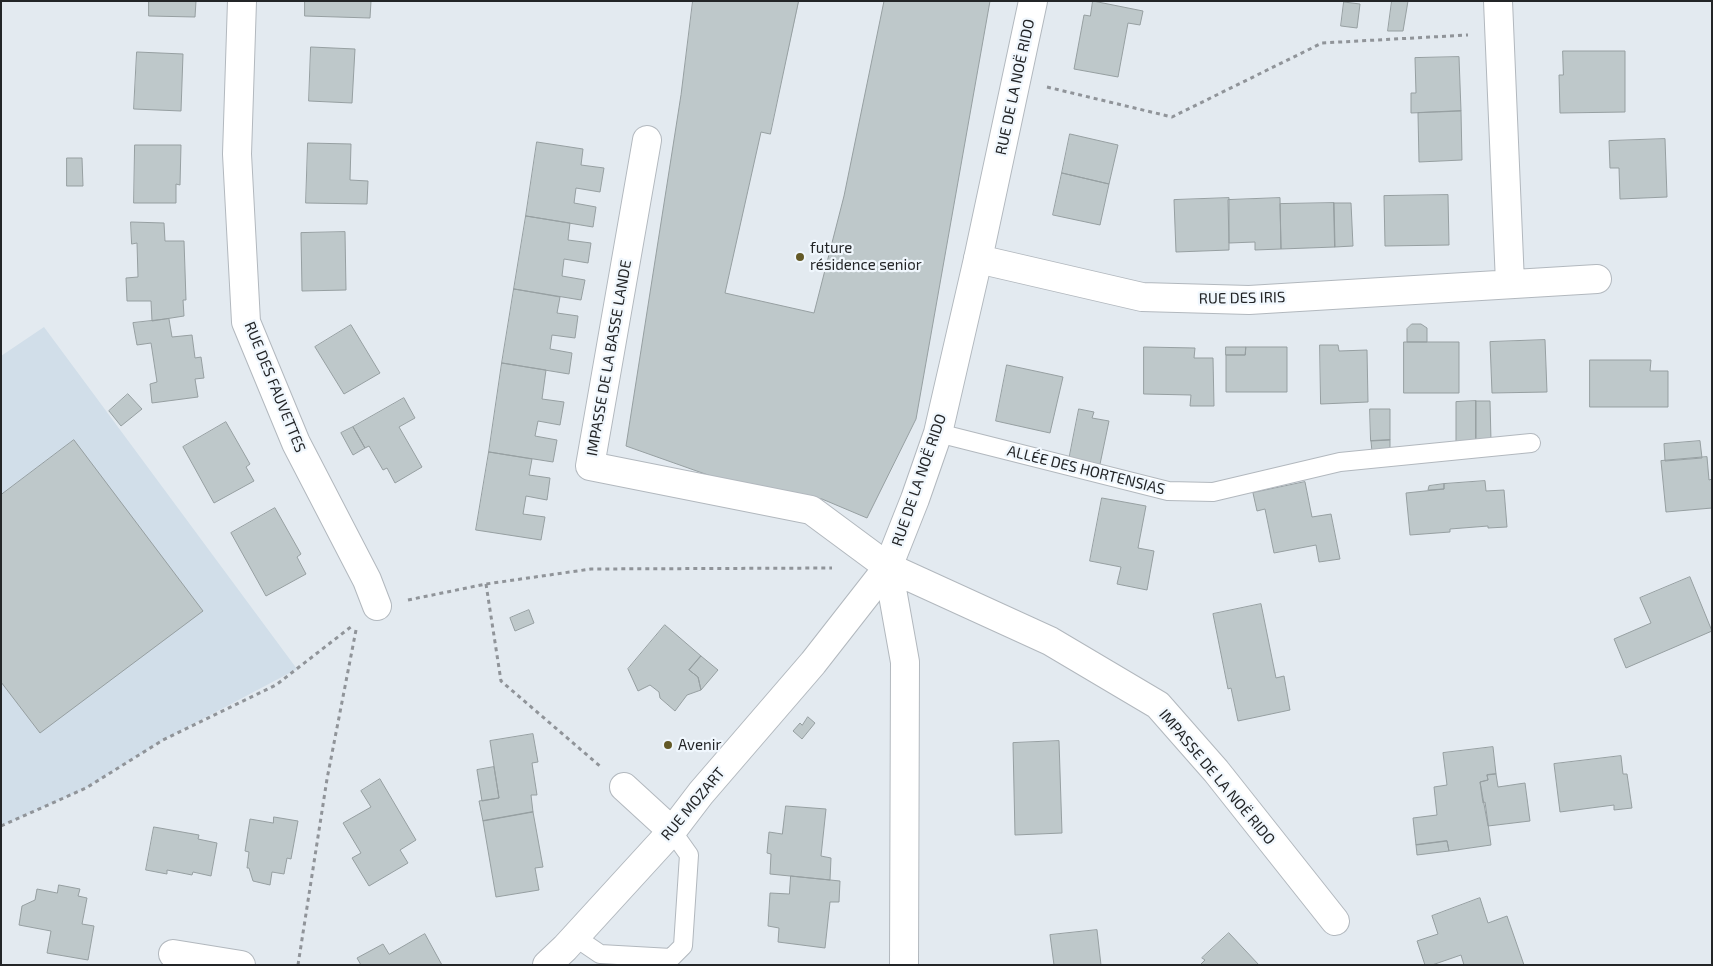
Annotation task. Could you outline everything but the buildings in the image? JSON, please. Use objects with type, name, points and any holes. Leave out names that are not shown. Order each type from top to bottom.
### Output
[{"type":"street","name":"RUE DES FAUVETTES","points":[[242,1],[237,154],[246,322],[296,443],[367,580],[377,606]]},
{"type":"street","name":"RUE DE LA NOË RIDO","points":[[888,568],[938,433],[978,259],[1033,1]]},
{"type":"street","points":[[1498,1],[1510,283]]},
{"type":"street","name":"IMPASSE DE LA BASSE LANDE","points":[[647,140],[590,466],[811,510],[888,568]]},
{"type":"street","name":"RUE DES IRIS","points":[[978,259],[1142,297],[1250,300],[1597,278]]},
{"type":"street","points":[[888,568],[905,662],[904,965]]},
{"type":"street","name":"RUE MOZART","points":[[547,965],[672,831],[701,793],[813,663],[888,568]]},
{"type":"street","name":"IMPASSE DE LA NOË RIDO","points":[[888,568],[1050,641],[1158,705],[1216,771],[1335,921]]},
{"type":"street","points":[[624,787],[672,831]]},
{"type":"street","points":[[173,954],[241,965]]},
{"type":"lane","name":"ALLÉE DES HORTENSIAS","points":[[938,433],[1168,491],[1213,492],[1340,462],[1531,443]]},
{"type":"lane","points":[[575,937],[600,954],[671,958],[683,946],[689,855],[672,831]]},
{"type":"path","points":[[1015,80],[1172,117],[1322,43],[1498,33]]},
{"type":"path","points":[[377,606],[486,584],[591,570],[888,568]]},
{"type":"path","points":[[486,584],[501,681],[624,787]]},
{"type":"path","points":[[1,826],[86,788],[162,740],[276,685],[358,622],[327,779],[298,965]]},
{"type":"shaded area","points":[[44,327],[297,669],[163,740],[86,788],[1,826],[1,356]]},
{"type":"place","name":"future résidence senior","points":[[800,257]]},
{"type":"place","name":"Avenir","points":[[668,745]]}]
